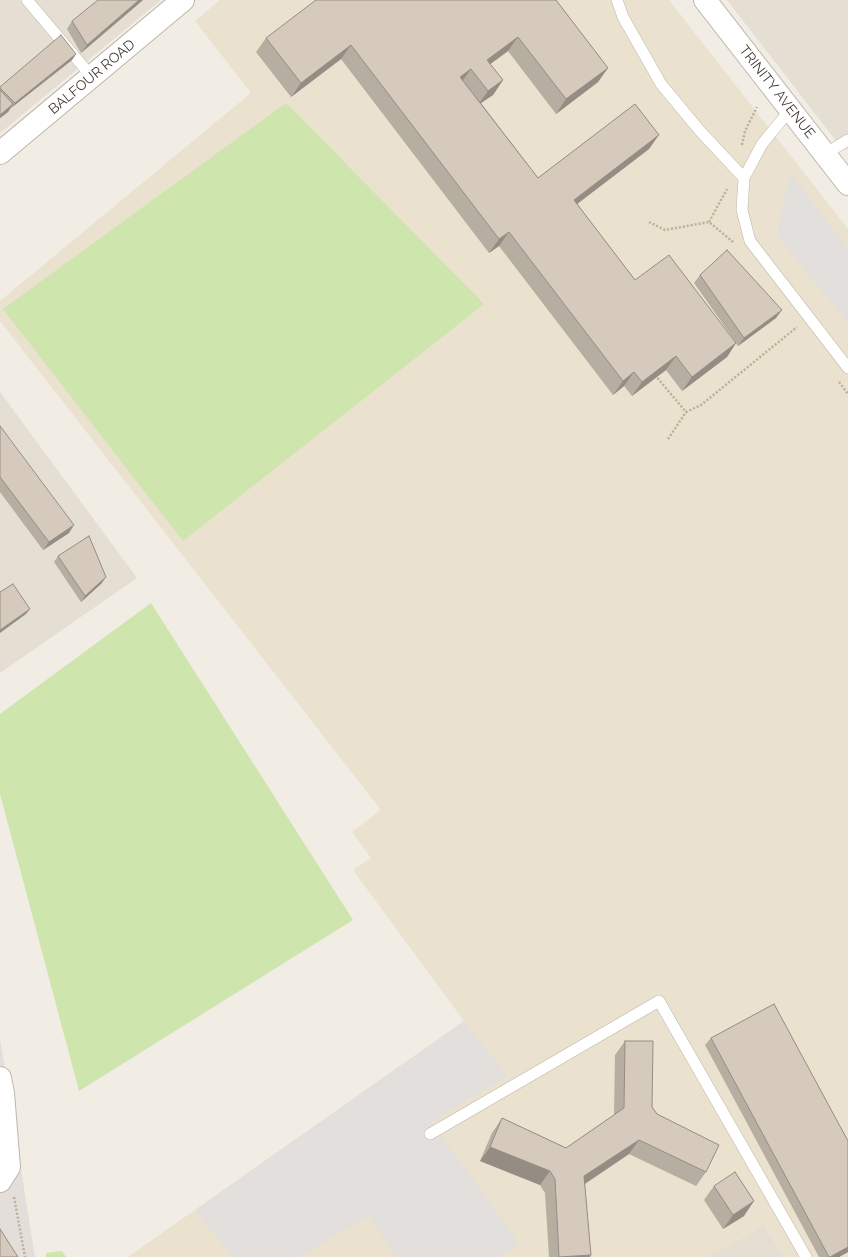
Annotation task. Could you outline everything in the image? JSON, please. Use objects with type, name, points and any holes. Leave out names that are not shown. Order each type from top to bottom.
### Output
[{"type":"street","name":"BALFOUR ROAD","points":[[0,153],[183,0]]},
{"type":"street","name":"TRINITY AVENUE","points":[[705,0],[790,110],[846,179]]},
{"type":"street","points":[[0,1078],[3,1093],[5,1174]]},
{"type":"lane","points":[[27,0],[92,77]]},
{"type":"lane","points":[[617,0],[624,18],[661,84],[700,131],[744,178]]},
{"type":"lane","points":[[790,110],[762,144],[744,178],[742,210],[750,241],[848,368]]},
{"type":"lane","points":[[825,154],[848,140]]},
{"type":"lane","points":[[430,1134],[659,1001],[806,1257]]},
{"type":"path","points":[[649,222],[665,230],[709,222],[736,246]]},
{"type":"path","points":[[792,321],[801,333]]},
{"type":"path","points":[[668,439],[686,412],[701,404],[797,327]]},
{"type":"path","points":[[655,376],[686,412]]},
{"type":"path","points":[[839,382],[848,394]]},
{"type":"path","points":[[5,1174],[25,1257]]},
{"type":"shaded area","points":[[0,0],[161,0],[0,133]]},
{"type":"shaded area","points":[[220,0],[669,0],[848,229],[848,1257],[783,1257],[764,1225],[708,1257],[128,1257],[464,1021],[353,870],[371,858],[352,832],[381,810],[0,321],[0,301],[251,93],[195,21]]},
{"type":"shaded area","points":[[727,0],[848,0],[848,148],[844,151]]},
{"type":"shaded area","points":[[790,173],[848,249],[848,323],[777,235]]},
{"type":"shaded area","points":[[0,392],[137,578],[0,673]]},
{"type":"shaded area","points":[[464,1021],[507,1076],[431,1122],[519,1243],[499,1257],[398,1257],[368,1216],[299,1257],[233,1257],[195,1210]]},
{"type":"shaded area","points":[[0,1038],[35,1257],[0,1257]]},
{"type":"shaded area","points":[[764,1225],[783,1257],[708,1257]]},
{"type":"green space","points":[[286,103],[484,304],[183,541],[3,309]]},
{"type":"green space","points":[[151,603],[353,920],[79,1091],[0,794],[0,714]]},
{"type":"green space","points":[[62,1251],[66,1257],[46,1257],[46,1253]]},
{"type":"building","points":[[98,0],[139,0],[87,45],[72,21]]},
{"type":"building","points":[[316,0],[556,0],[608,68],[566,99],[518,37],[487,60],[503,80],[488,91],[471,69],[460,77],[538,178],[635,104],[659,135],[574,200],[635,280],[669,255],[736,343],[692,377],[676,356],[642,382],[634,372],[623,381],[509,232],[499,239],[351,45],[301,83],[266,38]]},
{"type":"building","points":[[61,35],[76,54],[15,103],[0,87]]},
{"type":"building","points":[[0,90],[13,104],[0,115]]},
{"type":"building","points":[[727,250],[782,310],[744,338],[700,275]]},
{"type":"building","points":[[0,426],[74,525],[49,542],[0,477]]},
{"type":"building","points":[[89,536],[106,577],[85,596],[58,556]]},
{"type":"building","points":[[13,584],[30,609],[0,630],[0,592]]},
{"type":"building","points":[[774,1004],[848,1141],[848,1247],[830,1257],[711,1038]]},
{"type":"building","points":[[625,1041],[653,1041],[652,1107],[657,1114],[719,1145],[706,1172],[639,1140],[584,1176],[591,1255],[559,1257],[555,1179],[550,1171],[490,1147],[502,1118],[566,1148],[624,1108]]},
{"type":"building","points":[[735,1172],[754,1201],[733,1215],[714,1186]]},
{"type":"building","points":[[0,1229],[18,1257],[0,1257]]}]
